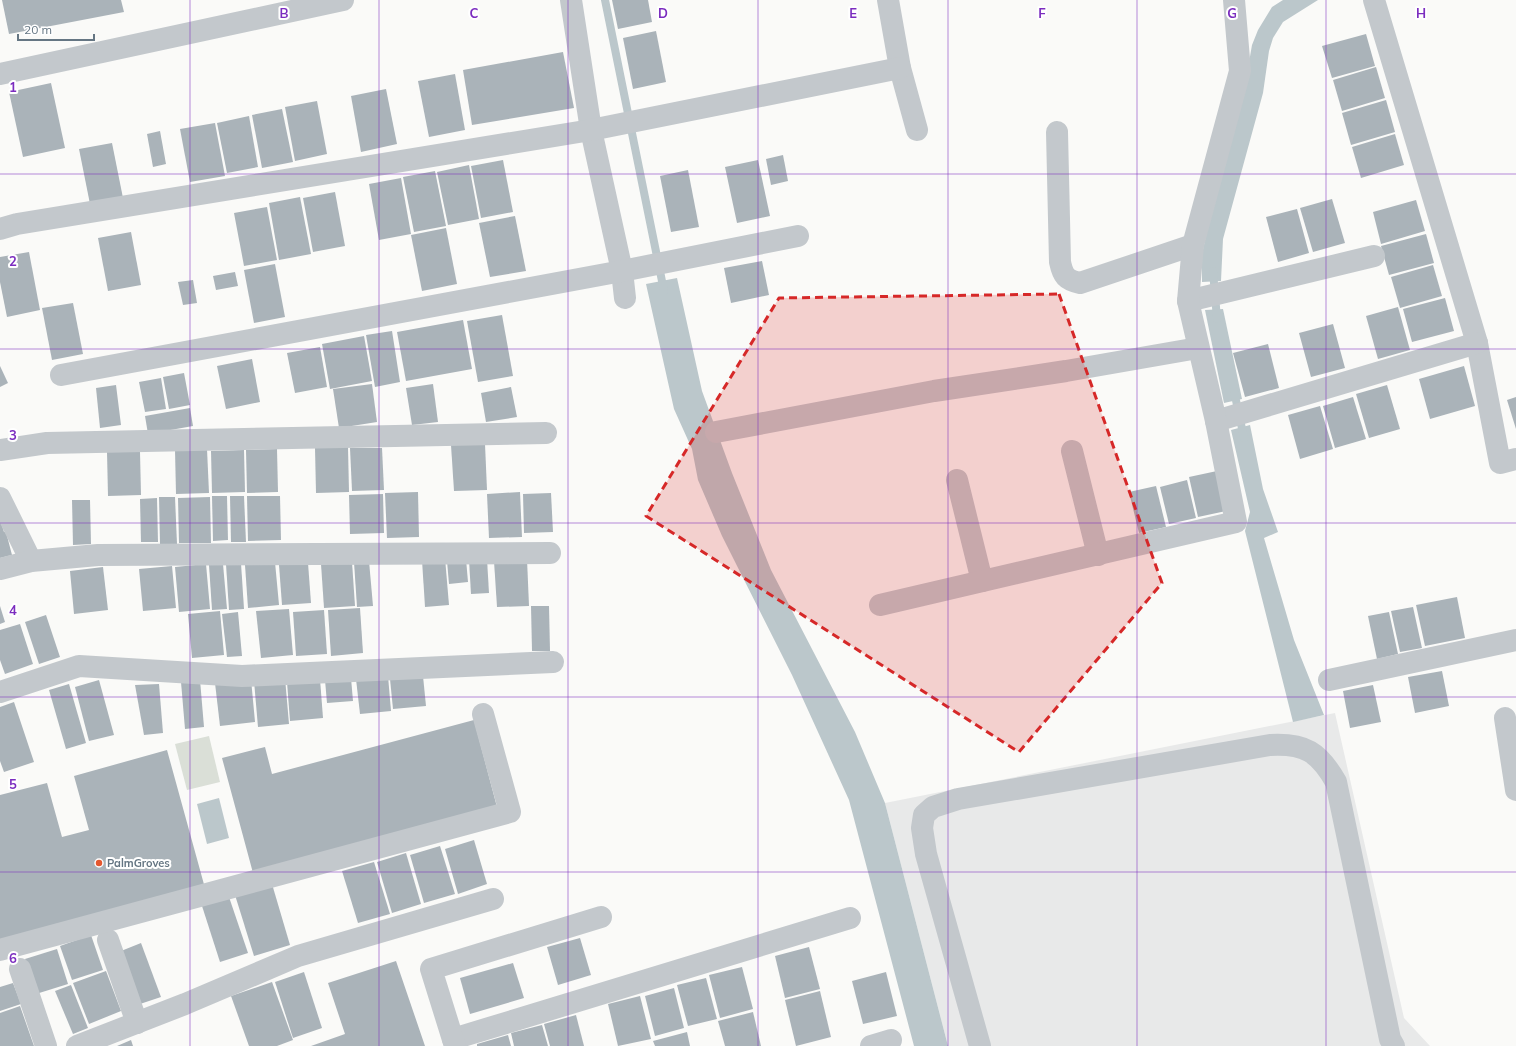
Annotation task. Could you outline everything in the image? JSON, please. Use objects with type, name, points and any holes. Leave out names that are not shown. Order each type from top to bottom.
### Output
[{"type":"street","points":[[0,74],[343,0]]},
{"type":"street","points":[[571,0],[591,130],[622,271],[625,298]]},
{"type":"street","points":[[888,0],[900,68],[917,130]]},
{"type":"street","points":[[880,605],[1236,522],[1216,421],[1188,301],[1193,245],[1240,72],[1234,0]]},
{"type":"street","points":[[1374,0],[1477,343],[1500,463],[1516,459]]},
{"type":"street","points":[[0,229],[17,224],[591,130],[900,68]]},
{"type":"street","points":[[1057,132],[1060,262],[1062,274],[1069,280],[1080,282],[1193,245]]},
{"type":"street","points":[[61,375],[622,271],[798,236]]},
{"type":"street","points":[[1188,301],[1374,256]]},
{"type":"street","points":[[1216,421],[1477,343]]},
{"type":"street","points":[[716,432],[934,391],[1066,371],[1198,348]]},
{"type":"street","points":[[0,450],[48,443],[546,433]]},
{"type":"street","points":[[1072,450],[1098,555]]},
{"type":"street","points":[[957,480],[982,581]]},
{"type":"street","points":[[0,498],[31,561]]},
{"type":"street","points":[[0,569],[31,561],[98,554],[550,553]]},
{"type":"street","points":[[1329,680],[1516,640]]},
{"type":"street","points":[[0,692],[79,666],[242,676],[553,662]]},
{"type":"street","points":[[0,950],[510,812],[483,714]]},
{"type":"street","points":[[1505,718],[1514,766],[1516,790]]},
{"type":"street","points":[[980,1046],[926,854],[922,828],[924,815],[933,807],[958,799],[1270,745],[1284,744],[1313,752],[1327,765],[1336,782],[1390,1039],[1394,1046]]},
{"type":"street","points":[[77,1046],[137,1023],[298,956],[493,899]]},
{"type":"street","points":[[601,917],[431,969],[454,1042],[850,918]]},
{"type":"street","points":[[108,940],[137,1023]]},
{"type":"street","points":[[20,969],[46,1046]]},
{"type":"highlighted area","points":[[1059,294],[1162,583],[1019,752],[646,516],[779,298]]},
{"type":"shaded area","points":[[1283,0],[1318,0],[1283,22],[1273,38],[1269,51],[1263,93],[1223,239],[1221,281],[1202,282],[1202,254],[1245,85],[1252,45],[1258,30],[1272,7]]},
{"type":"shaded area","points":[[677,278],[702,391],[732,473],[771,570],[855,732],[885,803],[948,1046],[914,1046],[849,800],[792,675],[722,536],[698,480],[692,449],[674,409],[646,284]]},
{"type":"shaded area","points":[[1223,309],[1242,399],[1224,403],[1205,310]]},
{"type":"shaded area","points":[[1250,425],[1263,489],[1278,532],[1264,538],[1294,640],[1324,715],[1293,722],[1245,531],[1250,512],[1231,430]]},
{"type":"shaded area","points":[[1335,713],[1404,1018],[1430,1046],[948,1046],[885,803]]},
{"type":"shaded area","points":[[209,736],[220,782],[187,790],[175,744]]},
{"type":"shaded area","points":[[219,798],[229,838],[207,844],[197,804]]},
{"type":"building","points":[[2,0],[121,0],[124,12],[9,34]]},
{"type":"building","points":[[612,0],[648,0],[652,22],[618,29]]},
{"type":"building","points":[[656,31],[666,82],[633,89],[623,38]]},
{"type":"building","points":[[1366,34],[1375,66],[1332,78],[1322,46]]},
{"type":"building","points":[[563,52],[574,108],[472,125],[463,70]]},
{"type":"building","points":[[1376,67],[1385,98],[1342,111],[1333,80]]},
{"type":"building","points":[[455,74],[465,130],[429,137],[418,81]]},
{"type":"building","points":[[51,83],[65,148],[23,157],[9,92]]},
{"type":"building","points":[[386,89],[397,144],[361,152],[351,96]]},
{"type":"building","points":[[1386,100],[1395,132],[1351,145],[1342,113]]},
{"type":"building","points":[[317,101],[327,154],[295,161],[285,107]]},
{"type":"building","points":[[282,109],[293,162],[262,168],[252,115]]},
{"type":"building","points":[[249,116],[258,167],[227,173],[217,123]]},
{"type":"building","points":[[215,123],[225,176],[190,182],[180,129]]},
{"type":"building","points":[[160,131],[166,164],[153,167],[147,134]]},
{"type":"building","points":[[1395,134],[1404,165],[1361,178],[1352,147]]},
{"type":"building","points":[[112,143],[123,198],[90,204],[79,149]]},
{"type":"building","points":[[783,155],[788,181],[771,185],[766,159]]},
{"type":"building","points":[[503,160],[513,212],[481,218],[471,166]]},
{"type":"building","points":[[758,160],[770,216],[737,223],[725,167]]},
{"type":"building","points":[[469,165],[479,219],[448,225],[437,172]]},
{"type":"building","points":[[688,170],[699,227],[671,232],[660,176]]},
{"type":"building","points":[[435,171],[446,226],[414,232],[403,177]]},
{"type":"building","points":[[401,178],[411,234],[379,240],[369,184]]},
{"type":"building","points":[[335,192],[345,246],[313,252],[303,198]]},
{"type":"building","points":[[300,197],[311,254],[279,260],[269,203]]},
{"type":"building","points":[[1332,199],[1345,243],[1313,252],[1300,208]]},
{"type":"building","points":[[1416,200],[1425,231],[1381,244],[1373,212]]},
{"type":"building","points":[[267,207],[277,260],[244,266],[234,213]]},
{"type":"building","points":[[1297,209],[1309,253],[1278,262],[1266,217]]},
{"type":"building","points":[[515,216],[526,271],[490,277],[479,223]]},
{"type":"building","points":[[446,228],[457,284],[422,291],[411,235]]},
{"type":"building","points":[[131,232],[141,285],[108,291],[98,238]]},
{"type":"building","points":[[1426,234],[1434,263],[1389,275],[1381,246]]},
{"type":"building","points":[[29,252],[40,310],[7,317],[0,282],[0,257]]},
{"type":"building","points":[[762,261],[769,295],[731,303],[724,268]]},
{"type":"building","points":[[275,264],[285,317],[254,323],[244,270]]},
{"type":"building","points":[[1433,265],[1442,296],[1400,308],[1391,277]]},
{"type":"building","points":[[235,272],[238,286],[216,290],[213,276]]},
{"type":"building","points":[[193,280],[197,303],[183,305],[178,282]]},
{"type":"building","points":[[1445,298],[1454,331],[1412,342],[1403,309]]},
{"type":"building","points":[[73,303],[83,354],[52,360],[42,308]]},
{"type":"building","points":[[1398,307],[1410,350],[1378,359],[1366,316]]},
{"type":"building","points":[[502,315],[513,376],[478,382],[467,321]]},
{"type":"building","points":[[463,320],[472,369],[406,381],[397,332]]},
{"type":"building","points":[[1333,324],[1345,368],[1311,377],[1299,333]]},
{"type":"building","points":[[392,331],[400,382],[375,387],[366,335]]},
{"type":"building","points":[[364,336],[372,381],[330,389],[322,344]]},
{"type":"building","points":[[1268,344],[1279,388],[1245,397],[1233,353]]},
{"type":"building","points":[[320,347],[327,387],[295,393],[287,353]]},
{"type":"building","points":[[252,359],[260,402],[226,409],[217,366]]},
{"type":"building","points":[[0,366],[8,383],[0,387]]},
{"type":"building","points":[[1464,366],[1475,406],[1430,419],[1419,379]]},
{"type":"building","points":[[184,373],[190,405],[169,409],[163,377]]},
{"type":"building","points":[[161,378],[166,409],[145,412],[139,382]]},
{"type":"building","points":[[372,384],[377,422],[339,428],[333,389]]},
{"type":"building","points":[[433,384],[438,422],[412,425],[406,388]]},
{"type":"building","points":[[116,385],[121,425],[100,428],[96,388]]},
{"type":"building","points":[[1387,385],[1400,429],[1369,438],[1356,394]]},
{"type":"building","points":[[511,387],[517,417],[486,422],[481,393]]},
{"type":"building","points":[[1353,397],[1366,439],[1335,448],[1323,406]]},
{"type":"building","points":[[1516,397],[1516,429],[1507,400]]},
{"type":"building","points":[[1320,406],[1333,449],[1300,459],[1288,415]]},
{"type":"building","points":[[190,408],[193,426],[148,434],[145,416]]},
{"type":"building","points":[[485,444],[487,490],[454,491],[451,445]]},
{"type":"building","points":[[348,447],[349,492],[316,493],[315,448]]},
{"type":"building","points":[[350,448],[382,448],[384,490],[352,491]]},
{"type":"building","points":[[207,449],[209,493],[176,494],[175,450]]},
{"type":"building","points":[[277,449],[278,492],[247,493],[246,450]]},
{"type":"building","points":[[244,450],[245,492],[212,493],[211,451]]},
{"type":"building","points":[[107,452],[140,452],[141,495],[108,496]]},
{"type":"building","points":[[1217,471],[1226,511],[1198,517],[1189,477]]},
{"type":"building","points":[[1187,480],[1196,518],[1169,524],[1160,487]]},
{"type":"building","points":[[1156,486],[1166,527],[1139,533],[1129,492]]},
{"type":"building","points":[[418,492],[419,537],[387,538],[385,493]]},
{"type":"building","points":[[520,492],[522,537],[489,538],[487,494]]},
{"type":"building","points":[[551,493],[553,532],[524,533],[523,494]]},
{"type":"building","points":[[383,494],[384,533],[350,534],[349,495]]},
{"type":"building","points":[[212,496],[227,496],[228,540],[213,541]]},
{"type":"building","points":[[230,496],[244,496],[246,542],[231,542]]},
{"type":"building","points":[[247,496],[280,496],[281,540],[248,541]]},
{"type":"building","points":[[159,497],[175,497],[177,544],[160,544]]},
{"type":"building","points":[[210,497],[211,543],[179,543],[178,498]]},
{"type":"building","points":[[157,498],[158,542],[141,542],[140,499]]},
{"type":"building","points":[[72,500],[90,500],[91,544],[73,545]]},
{"type":"building","points":[[0,519],[4,532],[6,532],[12,555],[0,558]]},
{"type":"building","points":[[445,558],[449,605],[425,607],[422,560]]},
{"type":"building","points":[[466,559],[468,582],[449,584],[447,561]]},
{"type":"building","points":[[487,559],[489,593],[471,594],[469,560]]},
{"type":"building","points":[[527,559],[529,606],[497,607],[494,561]]},
{"type":"building","points":[[369,561],[373,606],[357,607],[354,562]]},
{"type":"building","points":[[275,562],[279,605],[248,608],[245,565]]},
{"type":"building","points":[[352,562],[355,606],[324,608],[321,564]]},
{"type":"building","points":[[241,563],[244,609],[229,610],[226,564]]},
{"type":"building","points":[[308,563],[311,603],[282,605],[279,565]]},
{"type":"building","points":[[206,564],[210,609],[179,612],[175,567]]},
{"type":"building","points":[[223,564],[227,609],[212,610],[209,565]]},
{"type":"building","points":[[172,566],[176,608],[143,611],[139,569]]},
{"type":"building","points":[[103,567],[108,610],[74,614],[70,571]]},
{"type":"building","points":[[1457,597],[1465,638],[1425,646],[1416,605]]},
{"type":"building","points":[[0,606],[5,622],[0,624]]},
{"type":"building","points":[[531,606],[549,606],[550,651],[532,651]]},
{"type":"building","points":[[1413,607],[1422,648],[1400,652],[1391,611]]},
{"type":"building","points":[[360,608],[363,653],[331,656],[328,610]]},
{"type":"building","points":[[289,609],[293,655],[261,658],[256,611]]},
{"type":"building","points":[[324,610],[327,654],[296,656],[293,612]]},
{"type":"building","points":[[220,611],[224,655],[192,658],[188,614]]},
{"type":"building","points":[[238,612],[242,656],[227,657],[222,614]]},
{"type":"building","points":[[1389,612],[1398,654],[1377,659],[1368,616]]},
{"type":"building","points":[[46,615],[60,657],[39,664],[25,622]]},
{"type":"building","points":[[20,624],[33,664],[5,674],[0,660],[0,630]]},
{"type":"building","points":[[1442,671],[1449,706],[1415,713],[1408,677]]},
{"type":"building","points":[[388,676],[391,711],[360,714],[356,679]]},
{"type":"building","points":[[423,676],[426,706],[393,709],[390,679]]},
{"type":"building","points":[[285,678],[289,724],[258,727],[254,681]]},
{"type":"building","points":[[351,678],[353,701],[327,703],[325,680]]},
{"type":"building","points":[[251,679],[255,722],[220,726],[215,683]]},
{"type":"building","points":[[320,679],[323,718],[290,721],[287,682]]},
{"type":"building","points":[[99,680],[114,735],[89,741],[75,687]]},
{"type":"building","points":[[200,680],[204,727],[185,729],[181,682]]},
{"type":"building","points":[[69,684],[86,743],[66,749],[49,690]]},
{"type":"building","points":[[159,684],[163,733],[144,735],[135,685]]},
{"type":"building","points":[[1373,685],[1381,722],[1350,728],[1343,691]]},
{"type":"building","points":[[14,702],[34,762],[4,772],[0,761],[0,707]]},
{"type":"building","points":[[474,720],[497,807],[253,873],[222,758],[265,747],[272,774]]},
{"type":"building","name":"PalmGroves","points":[[167,750],[205,888],[0,944],[0,795],[47,783],[62,837],[89,830],[74,776]]},
{"type":"building","points":[[474,840],[487,884],[458,894],[445,849]]},
{"type":"building","points":[[440,846],[455,894],[424,903],[410,855]]},
{"type":"building","points":[[406,853],[421,904],[392,913],[377,862]]},
{"type":"building","points":[[374,862],[390,914],[358,923],[342,871]]},
{"type":"building","points":[[272,884],[290,945],[254,956],[235,895]]},
{"type":"building","points":[[229,897],[248,953],[220,962],[202,906]]},
{"type":"building","points":[[91,935],[103,970],[72,980],[60,946]]},
{"type":"building","points":[[580,938],[591,975],[558,985],[547,947]]},
{"type":"building","points":[[141,943],[161,997],[140,1004],[121,951]]},
{"type":"building","points":[[809,947],[820,989],[785,998],[775,956]]},
{"type":"building","points":[[57,949],[68,984],[36,994],[25,959]]},
{"type":"building","points":[[396,961],[425,1046],[311,1046],[345,1034],[328,983]]},
{"type":"building","points":[[513,963],[524,998],[470,1014],[460,978]]},
{"type":"building","points":[[742,967],[753,1009],[720,1018],[709,975]]},
{"type":"building","points":[[106,971],[121,1011],[89,1024],[73,983]]},
{"type":"building","points":[[304,972],[322,1028],[293,1038],[275,982]]},
{"type":"building","points":[[886,972],[897,1016],[863,1024],[852,981]]},
{"type":"building","points":[[706,978],[717,1019],[688,1026],[677,985]]},
{"type":"building","points":[[272,982],[293,1040],[277,1046],[249,1046],[231,996]]},
{"type":"building","points":[[13,983],[21,1004],[0,1011],[0,987]]},
{"type":"building","points":[[71,985],[88,1028],[73,1034],[55,991]]},
{"type":"building","points":[[674,988],[684,1028],[655,1036],[645,996]]},
{"type":"building","points":[[820,991],[831,1037],[796,1046],[785,1000]]},
{"type":"building","points":[[640,996],[651,1039],[618,1046],[608,1004]]},
{"type":"building","points":[[20,1006],[34,1046],[0,1046],[0,1013]]},
{"type":"building","points":[[753,1012],[761,1046],[725,1046],[718,1021]]},
{"type":"building","points":[[576,1015],[584,1046],[550,1046],[544,1024]]},
{"type":"building","points":[[542,1025],[548,1046],[514,1046],[511,1033]]},
{"type":"building","points":[[687,1032],[690,1046],[655,1046],[653,1041]]},
{"type":"building","points":[[508,1035],[511,1046],[477,1046],[477,1044]]},
{"type":"building","points":[[131,1040],[133,1046],[117,1046]]},
{"type":"waterway","points":[[605,0],[664,291]]},
{"type":"waterway","points":[[1213,271],[1217,319]]},
{"type":"waterway","points":[[1234,391],[1244,438]]},
{"type":"place","name":"PalmGroves","points":[[99,863]]}]
